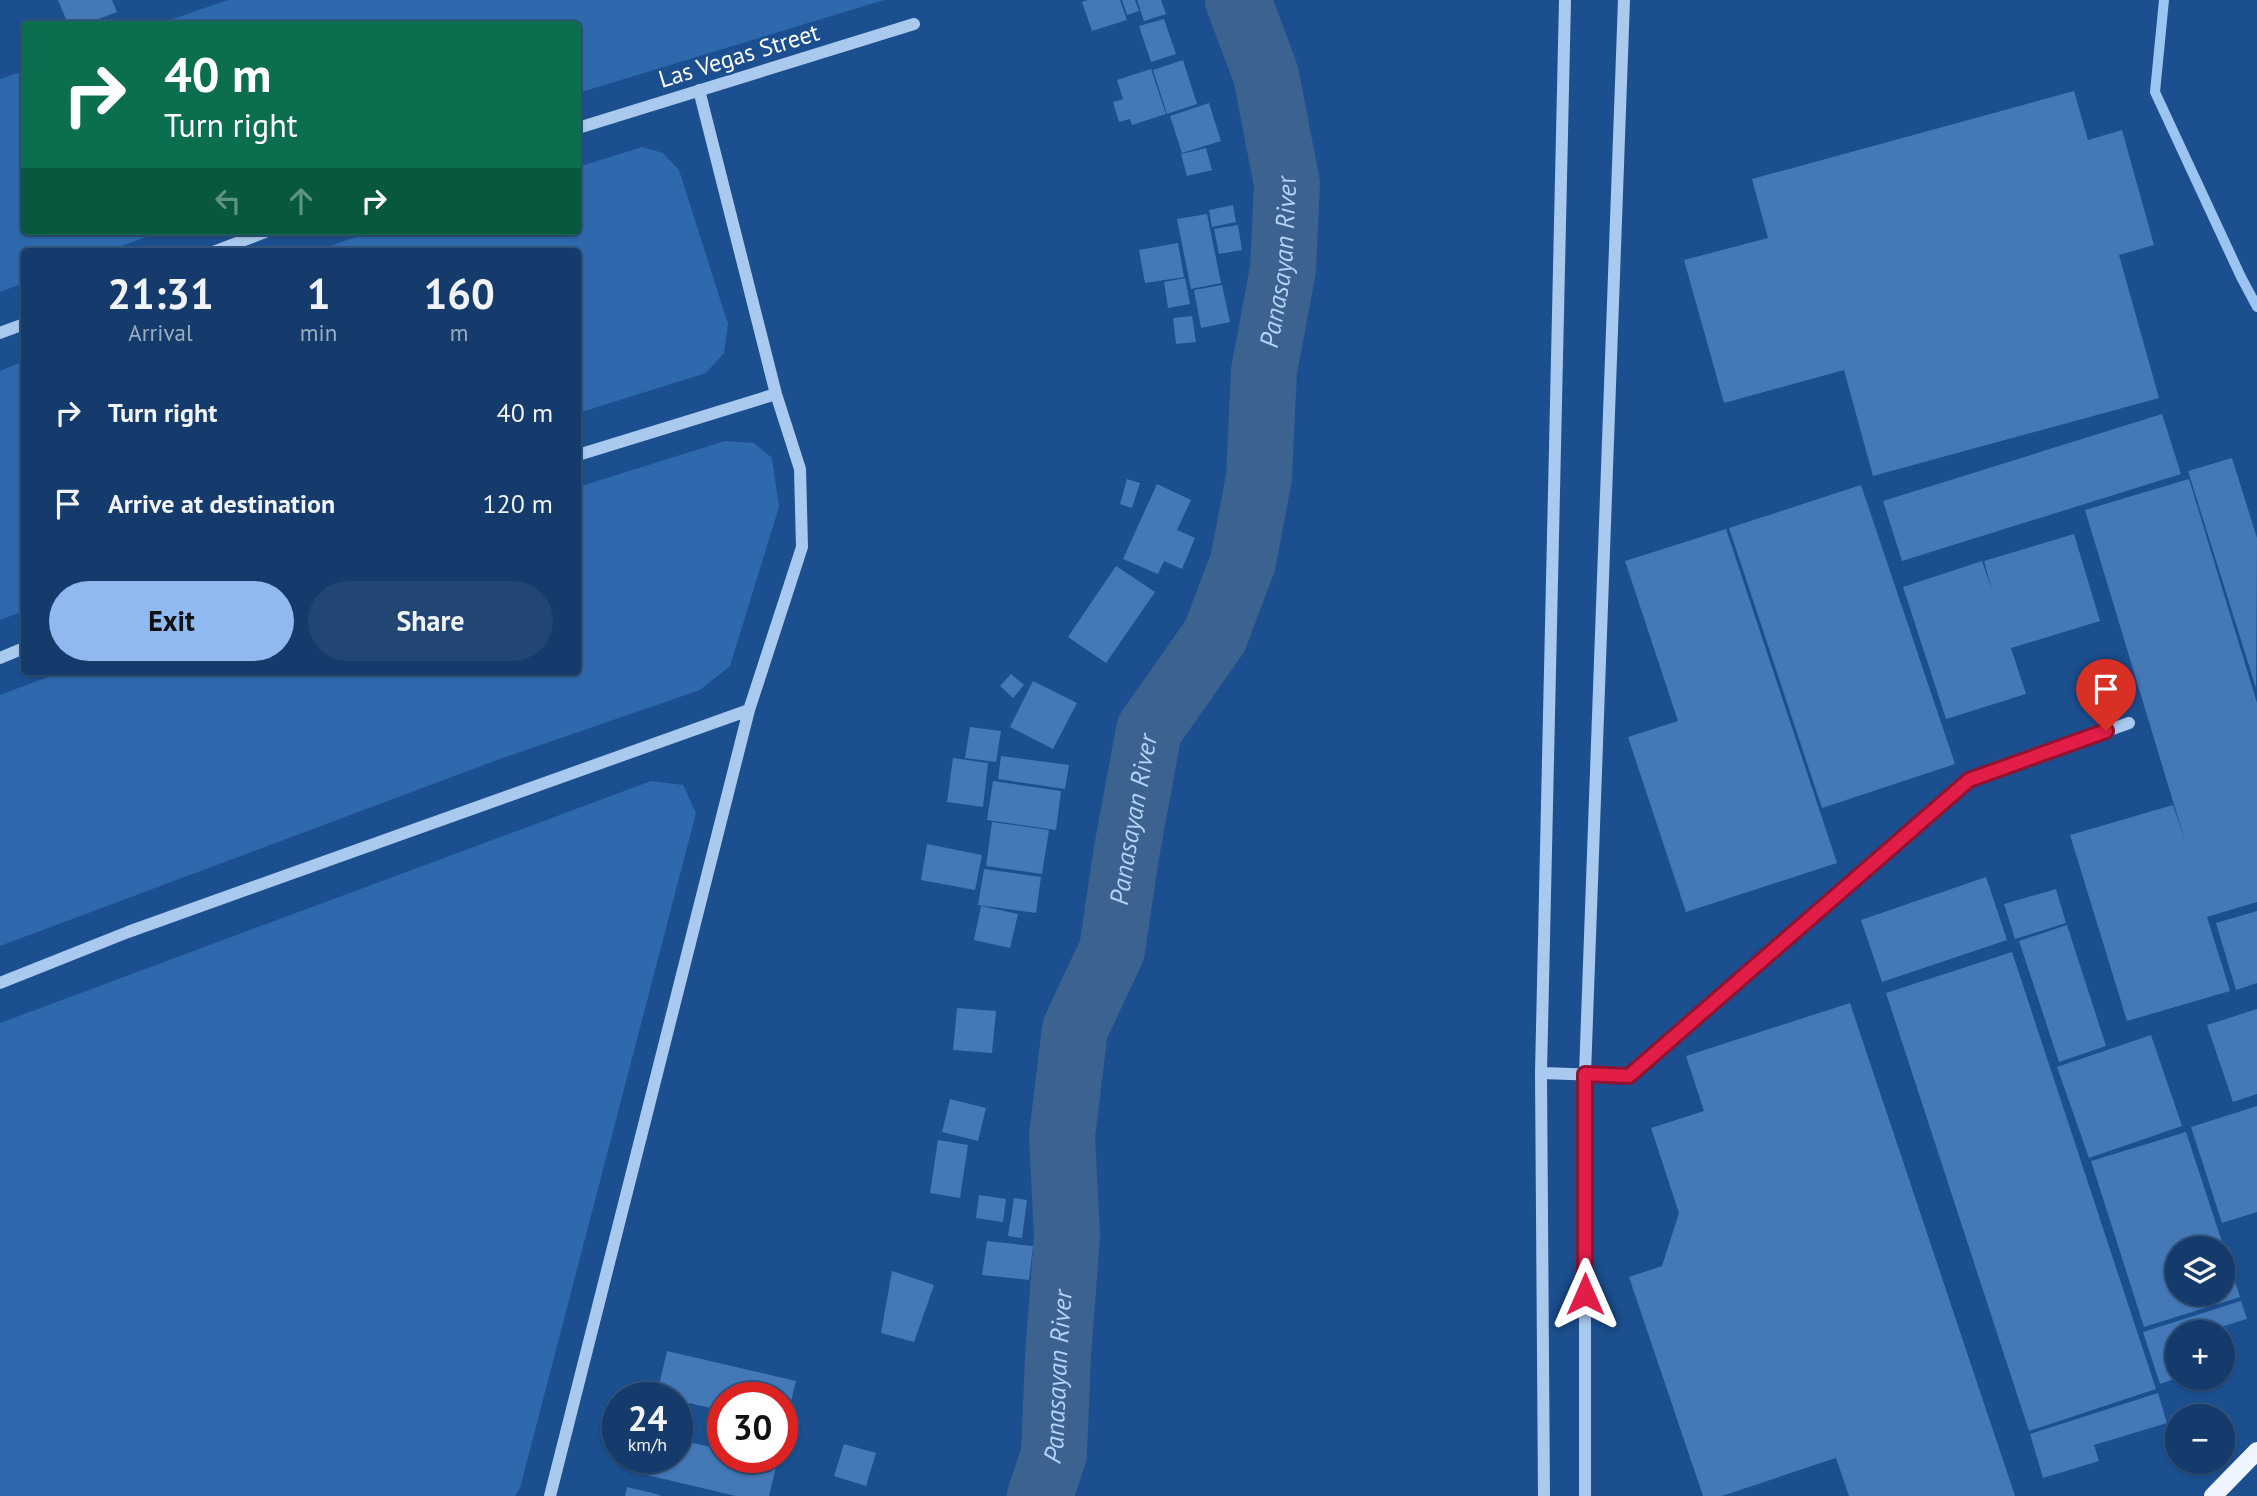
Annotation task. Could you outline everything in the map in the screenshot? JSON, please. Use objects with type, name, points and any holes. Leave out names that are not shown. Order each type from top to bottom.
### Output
[{"type":"main road","points":[[2213,1496],[2257,1451]]},
{"type":"street","points":[[1545,1496],[1541,1073],[1564,0]]},
{"type":"street","points":[[1585,1496],[1585,1074],[1624,0]]},
{"type":"street","name":"Las Vegas Street","points":[[581,127],[914,24]]},
{"type":"street","points":[[550,1496],[749,710],[802,547],[800,469],[776,394],[699,90]]},
{"type":"street","points":[[223,248],[258,235]]},
{"type":"street","points":[[0,333],[21,325]]},
{"type":"street","points":[[581,454],[776,394]]},
{"type":"street","points":[[0,658],[21,650]]},
{"type":"street","points":[[0,983],[128,932],[749,710]]},
{"type":"street","points":[[1541,1073],[1629,1076],[1969,780],[2129,723]]},
{"type":"shaded area","points":[[228,0],[884,0],[581,92],[581,21],[167,21]]},
{"type":"shaded area","points":[[21,72],[21,235],[151,235],[117,248],[21,248],[21,284],[0,292],[0,79]]},
{"type":"shaded area","points":[[642,147],[663,153],[679,170],[728,324],[724,353],[706,373],[581,412],[581,248],[324,248],[361,235],[581,235],[581,166]]},
{"type":"shaded area","points":[[21,362],[21,612],[0,620],[0,371]]},
{"type":"shaded area","points":[[725,441],[754,443],[772,458],[779,507],[730,666],[700,690],[497,760],[0,946],[0,695],[53,675],[581,675],[581,486]]},
{"type":"shaded area","points":[[651,781],[683,785],[696,813],[520,1488],[515,1496],[0,1496],[0,1023]]},
{"type":"building","points":[[58,0],[112,0],[117,12],[93,21],[67,21]]},
{"type":"building","points":[[1120,0],[1127,20],[1092,31],[1082,2]]},
{"type":"building","points":[[1122,0],[1135,0],[1139,11],[1127,15]]},
{"type":"building","points":[[1137,0],[1161,0],[1166,14],[1144,21]]},
{"type":"building","points":[[1164,19],[1176,54],[1151,62],[1139,26]]},
{"type":"building","points":[[1183,60],[1197,104],[1167,114],[1153,70]]},
{"type":"building","points":[[1151,69],[1166,114],[1132,125],[1130,119],[1119,122],[1113,102],[1123,99],[1117,80]]},
{"type":"building","points":[[2074,91],[2088,140],[2122,130],[2154,245],[2119,255],[2159,398],[1873,476],[1844,370],[1724,403],[1684,260],[1768,238],[1752,179]]},
{"type":"building","points":[[1209,103],[1221,141],[1182,153],[1170,116]]},
{"type":"building","points":[[1206,148],[1212,170],[1187,176],[1181,154]]},
{"type":"building","points":[[1233,205],[1236,222],[1212,227],[1209,210]]},
{"type":"building","points":[[1207,214],[1221,283],[1191,289],[1177,219]]},
{"type":"building","points":[[1238,225],[1242,250],[1219,254],[1214,229]]},
{"type":"building","points":[[1178,243],[1184,277],[1145,283],[1139,250]]},
{"type":"building","points":[[1185,278],[1190,304],[1168,308],[1164,282]]},
{"type":"building","points":[[1222,285],[1230,322],[1201,328],[1194,290]]},
{"type":"building","points":[[1192,316],[1196,342],[1176,344],[1173,318]]},
{"type":"building","points":[[2162,414],[2181,474],[1902,561],[1883,501]]},
{"type":"building","points":[[2232,458],[2257,538],[2256,688],[2188,471]]},
{"type":"building","points":[[1127,479],[1140,483],[1132,508],[1120,504]]},
{"type":"building","points":[[2189,479],[2257,703],[2257,902],[2207,917],[2230,991],[2127,1021],[2070,835],[2173,805],[2185,841],[2085,510]]},
{"type":"building","points":[[1157,484],[1191,500],[1177,530],[1195,538],[1182,569],[1164,561],[1158,574],[1123,559]]},
{"type":"building","points":[[1861,485],[1955,764],[1822,808],[1729,528]]},
{"type":"building","points":[[1726,529],[1837,863],[1686,912],[1628,737],[1678,721],[1625,561]]},
{"type":"building","points":[[2074,534],[2100,621],[2011,648],[2026,694],[1946,719],[1903,587],[1982,561],[1992,590],[1984,561]]},
{"type":"building","points":[[1116,566],[1155,592],[1106,663],[1068,637]]},
{"type":"building","points":[[1011,674],[1024,685],[1013,698],[1000,686]]},
{"type":"building","points":[[1033,681],[1077,703],[1053,749],[1010,727]]},
{"type":"building","points":[[970,727],[1001,731],[996,762],[965,758]]},
{"type":"building","points":[[1001,756],[1069,765],[1065,789],[998,779]]},
{"type":"building","points":[[953,758],[988,763],[983,807],[947,802]]},
{"type":"building","points":[[993,781],[1061,791],[1056,830],[987,820]]},
{"type":"building","points":[[992,822],[1049,830],[1042,874],[986,866]]},
{"type":"building","points":[[927,844],[982,855],[975,890],[921,880]]},
{"type":"building","points":[[984,869],[1041,877],[1036,913],[978,905]]},
{"type":"building","points":[[1986,877],[2007,940],[1882,982],[1861,920]]},
{"type":"building","points":[[2056,889],[2066,923],[2015,939],[2004,904]]},
{"type":"building","points":[[981,906],[1018,914],[1010,948],[974,940]]},
{"type":"building","points":[[2257,911],[2257,983],[2236,990],[2216,923]]},
{"type":"building","points":[[2067,925],[2106,1046],[2059,1062],[2019,941]]},
{"type":"building","points":[[2012,952],[2156,1389],[2029,1431],[1886,993]]},
{"type":"building","points":[[1850,1003],[2015,1496],[1849,1496],[1836,1458],[1722,1496],[1703,1496],[1629,1277],[1662,1266],[1679,1213],[1651,1128],[1704,1111],[1686,1056]]},
{"type":"building","points":[[957,1008],[996,1011],[992,1053],[953,1050]]},
{"type":"building","points":[[2257,1009],[2257,1094],[2233,1102],[2207,1025]]},
{"type":"building","points":[[2151,1035],[2182,1126],[2089,1158],[2057,1067]]},
{"type":"building","points":[[950,1099],[986,1108],[978,1141],[942,1132]]},
{"type":"building","points":[[2257,1106],[2257,1212],[2222,1223],[2191,1127]]},
{"type":"building","points":[[2186,1132],[2220,1236],[2165,1236],[2165,1306],[2211,1306],[2144,1327],[2091,1161]]},
{"type":"building","points":[[938,1140],[968,1145],[960,1198],[930,1193]]},
{"type":"building","points":[[979,1195],[1006,1199],[1003,1222],[976,1218]]},
{"type":"building","points":[[1014,1198],[1027,1200],[1022,1238],[1008,1236]]},
{"type":"building","points":[[987,1241],[1033,1246],[1029,1280],[982,1275]]},
{"type":"building","points":[[892,1271],[934,1285],[914,1342],[881,1333]]},
{"type":"building","points":[[2235,1282],[2240,1297],[2235,1299]]},
{"type":"building","points":[[2241,1301],[2247,1319],[2235,1323],[2235,1320],[2181,1320],[2225,1306],[2235,1306],[2235,1303]]},
{"type":"building","points":[[2165,1325],[2165,1382],[2160,1384],[2143,1332]]},
{"type":"building","points":[[667,1351],[796,1381],[707,1382],[707,1407],[693,1404],[693,1382],[660,1382]]},
{"type":"building","points":[[2158,1393],[2165,1416],[2165,1424],[2094,1445],[2099,1461],[2043,1478],[2030,1434]]},
{"type":"building","points":[[693,1443],[707,1446],[707,1473],[775,1473],[769,1496],[736,1496],[638,1473],[693,1473]]},
{"type":"building","points":[[844,1444],[876,1453],[866,1486],[834,1476]]},
{"type":"building","points":[[627,1487],[660,1495],[660,1496],[625,1496]]},
{"type":"waterway","name":"Panasayan River","points":[[1040,1496],[1054,1454],[1067,1236],[1062,1136],[1075,1029],[1112,950],[1149,730],[1215,636],[1243,562],[1259,477],[1264,371],[1283,269],[1287,184],[1266,75],[1238,0]]},
{"type":"waterway","points":[[2164,0],[2155,92],[2257,307]]},
{"type":"route","points":[[1585,1294],[1585,1074],[1629,1076],[1969,780],[2106,731]]}]
